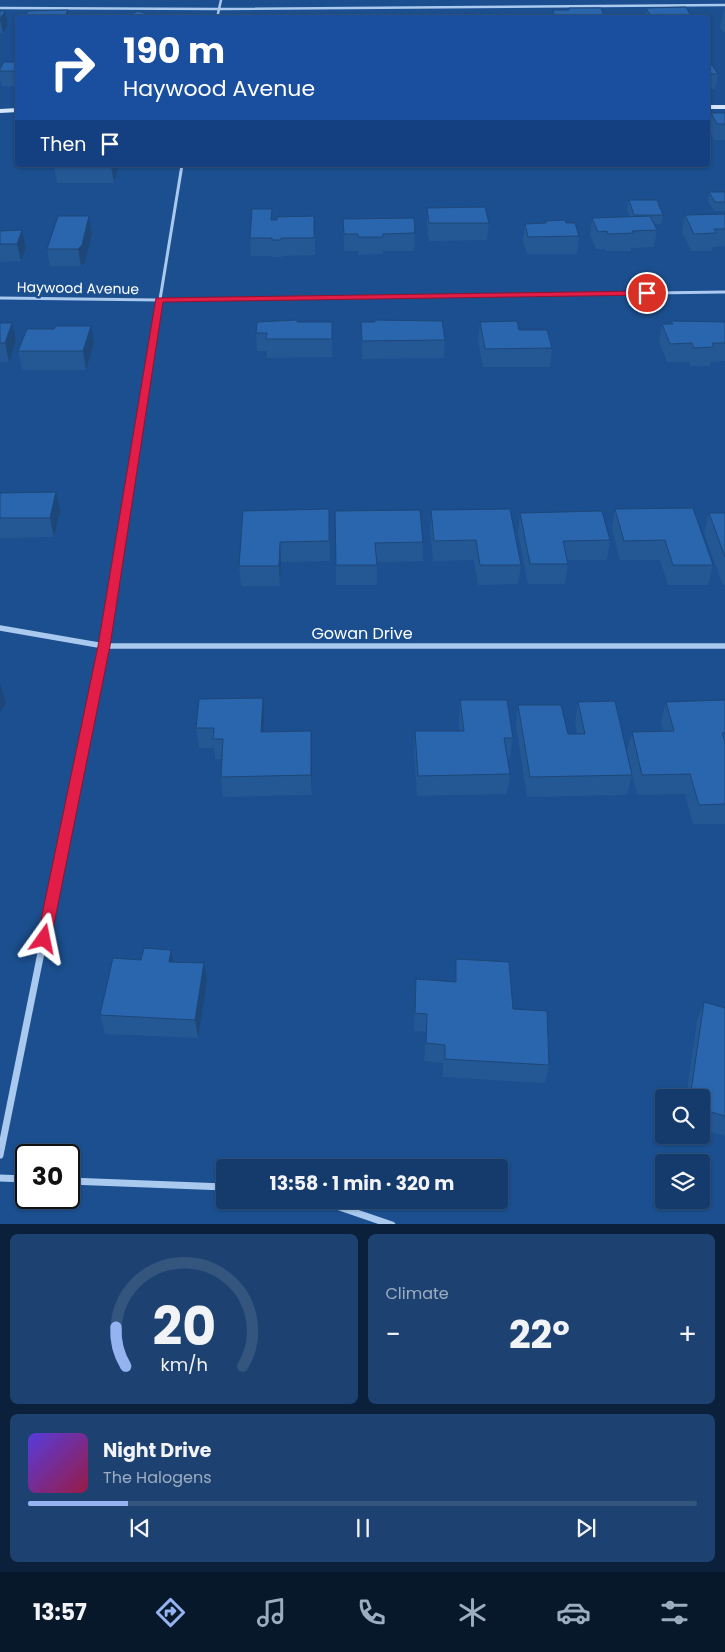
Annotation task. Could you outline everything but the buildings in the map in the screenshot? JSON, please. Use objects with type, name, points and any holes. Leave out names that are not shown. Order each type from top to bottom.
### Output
[{"type":"main road","points":[[710,107],[725,107]]},
{"type":"main road","points":[[0,110],[15,110]]},
{"type":"street","points":[[218,15],[222,0]]},
{"type":"street","points":[[0,8],[220,9],[725,5]]},
{"type":"street","points":[[0,1155],[104,646],[182,167]]},
{"type":"street","name":"Haywood Avenue","points":[[0,298],[159,300],[725,292]]},
{"type":"street","name":"Gowan Drive","points":[[0,628],[104,646],[725,646]]},
{"type":"street","points":[[0,1178],[15,1179]]},
{"type":"street","points":[[80,1181],[216,1187]]},
{"type":"street","points":[[346,1209],[392,1224]]},
{"type":"route","points":[[44,939],[104,646],[159,300],[647,293]]}]
